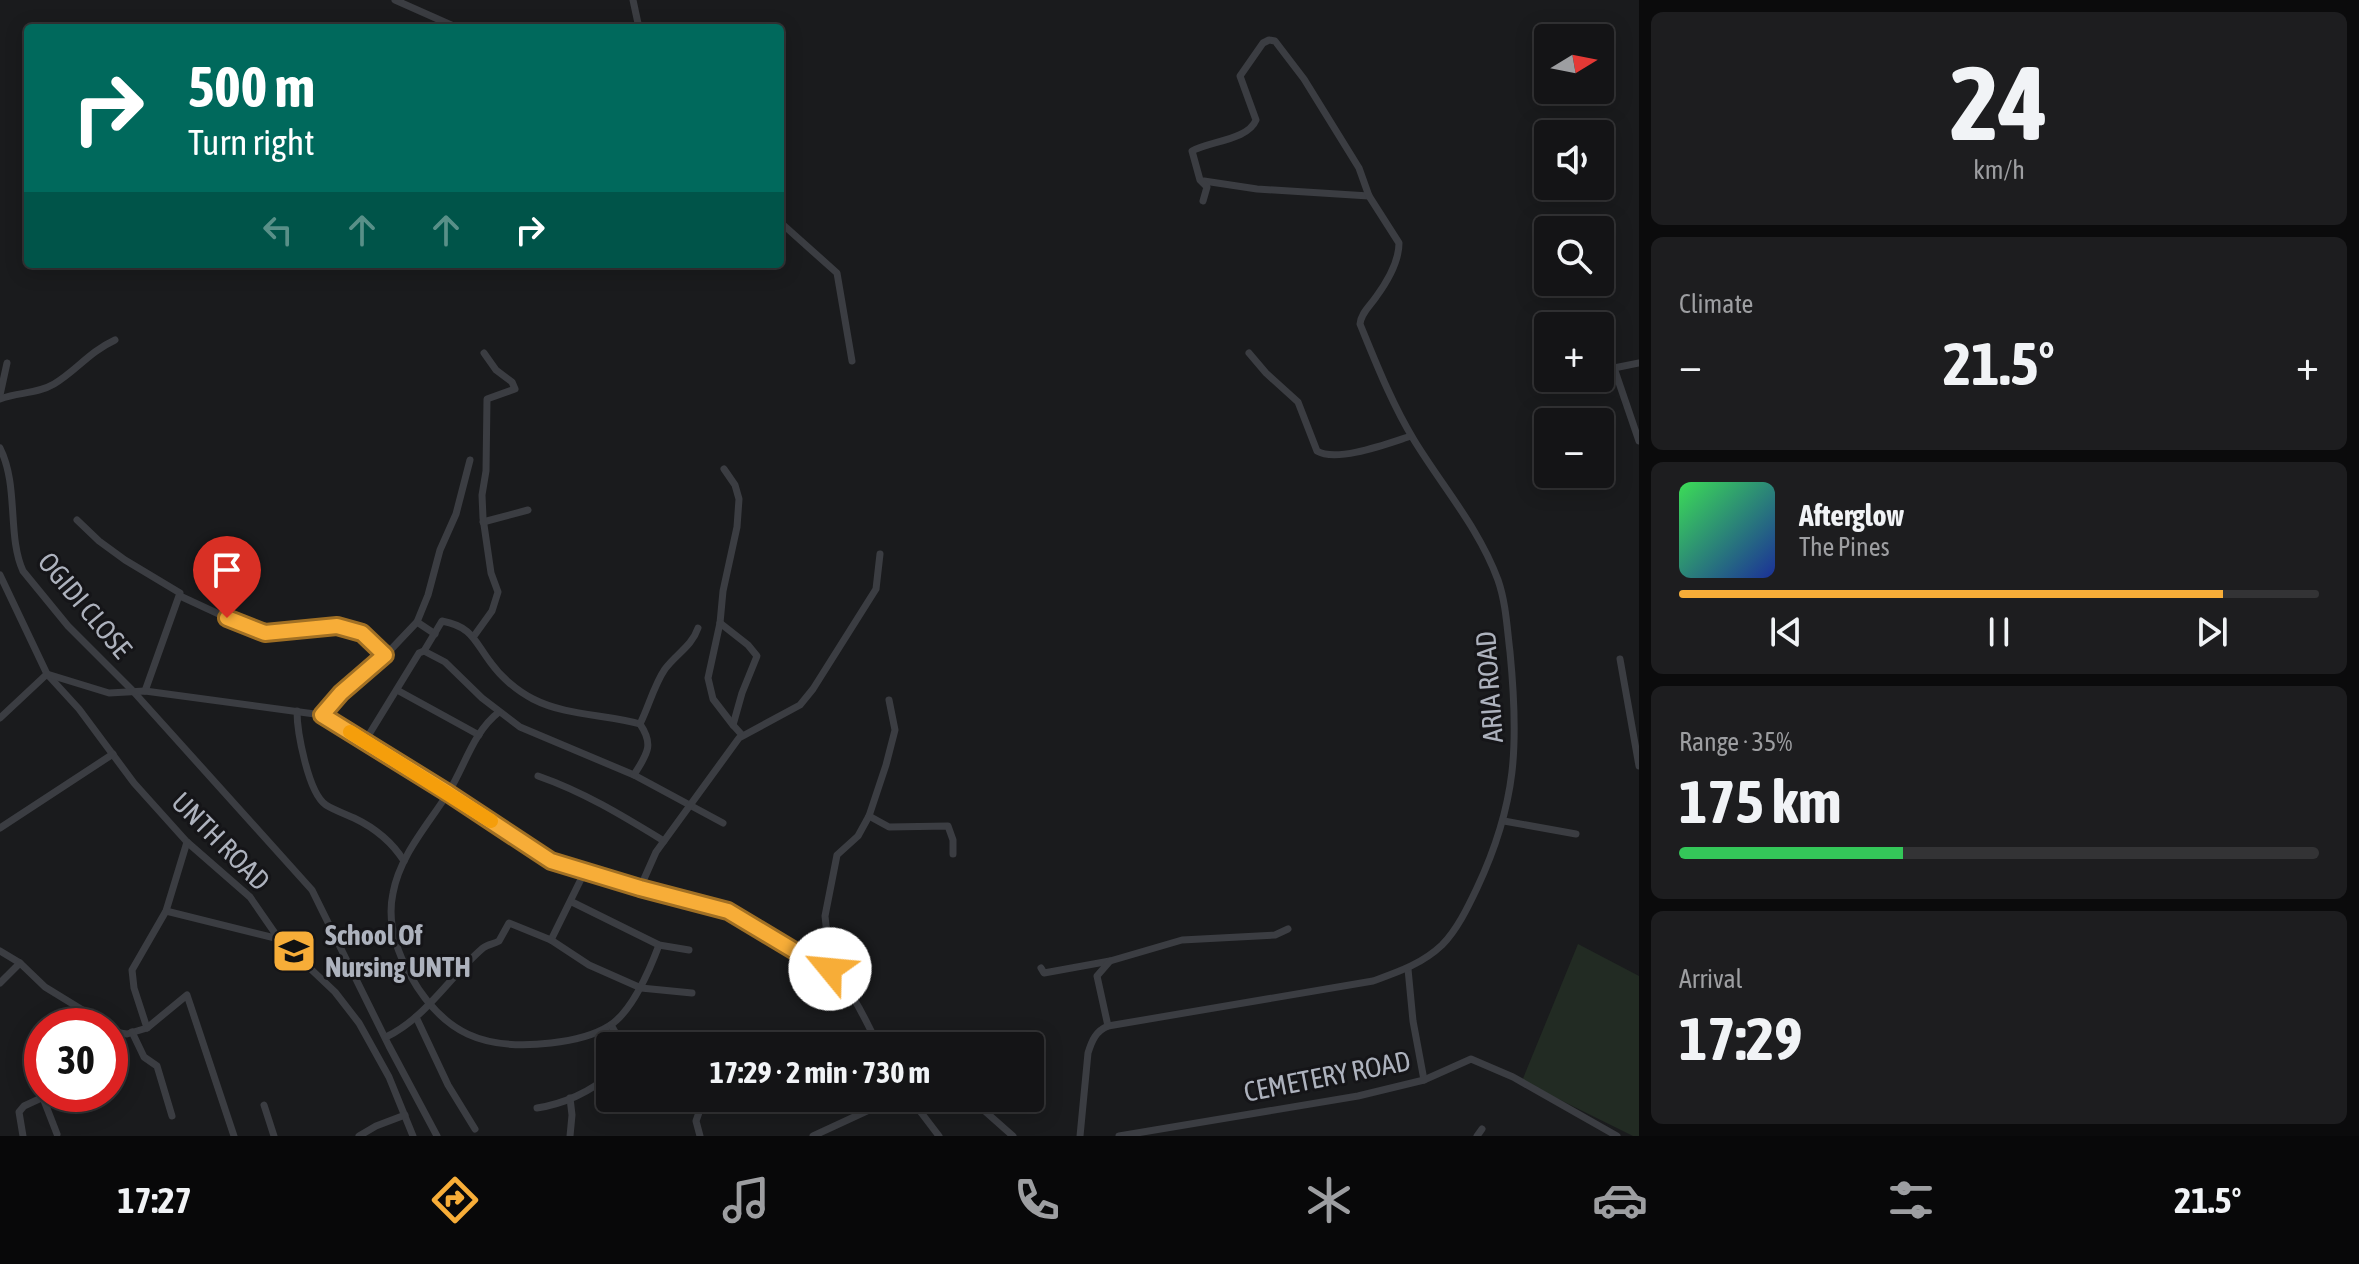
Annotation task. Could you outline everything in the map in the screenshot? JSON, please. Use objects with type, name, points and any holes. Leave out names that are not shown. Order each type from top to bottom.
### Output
[{"type":"street","points":[[395,0],[449,24]]},
{"type":"street","points":[[633,0],[638,24]]},
{"type":"street","name":"ARIA ROAD","points":[[1108,1026],[1373,981],[1408,969],[1423,960],[1449,938],[1489,862],[1504,821],[1514,768],[1516,728],[1501,590],[1476,532],[1411,436],[1360,324],[1362,315],[1390,273],[1399,248],[1397,237],[1369,196],[1359,168],[1295,65],[1275,41],[1263,43],[1240,76],[1255,124],[1246,132],[1192,151],[1200,180]]},
{"type":"street","points":[[1200,180],[1257,189],[1369,196]]},
{"type":"street","points":[[1200,180],[1207,187],[1203,201]]},
{"type":"street","points":[[784,226],[837,273],[852,361]]},
{"type":"street","points":[[7,363],[0,397],[36,392],[55,383],[92,352],[115,340]]},
{"type":"street","points":[[474,636],[492,611],[498,592],[491,573],[483,522],[487,399],[515,389],[484,353]]},
{"type":"street","points":[[1249,353],[1298,402],[1317,451],[1322,454],[1366,449],[1411,436]]},
{"type":"street","points":[[1639,363],[1614,368],[1639,441]]},
{"type":"street","name":"OGIDI CLOSE","points":[[0,448],[6,463],[14,507],[18,561],[23,571],[85,644],[132,690],[312,890],[437,1136]]},
{"type":"street","points":[[322,715],[341,693],[417,622],[440,550],[456,514],[470,460]]},
{"type":"street","points":[[724,469],[735,485],[739,499],[737,527],[710,661],[708,686],[721,711],[742,735]]},
{"type":"street","points":[[483,522],[528,510]]},
{"type":"street","points":[[77,520],[125,560],[179,591],[180,596],[145,691]]},
{"type":"street","points":[[640,888],[656,852],[742,735],[800,705],[813,689],[876,589],[880,554]]},
{"type":"street","name":"UNTH ROAD","points":[[0,575],[47,674],[79,709],[134,783],[187,842],[250,897],[279,939],[335,992],[359,1023],[374,1047],[413,1136]]},
{"type":"street","points":[[180,596],[265,633],[337,626],[362,633],[385,655]]},
{"type":"street","points":[[365,741],[419,653],[424,651],[442,621],[445,621],[474,636],[496,670],[532,698],[568,711],[640,724],[650,738],[634,775]]},
{"type":"street","points":[[417,622],[435,634]]},
{"type":"street","points":[[720,623],[757,656],[733,725]]},
{"type":"street","points":[[640,724],[664,670],[688,646],[698,628]]},
{"type":"street","points":[[424,651],[445,662],[499,712],[520,727],[634,775],[723,823]]},
{"type":"street","points":[[1620,659],[1639,766]]},
{"type":"street","points":[[0,718],[47,674],[109,693],[145,691],[322,715],[551,861],[728,911],[808,959],[821,963],[839,978],[872,1032]]},
{"type":"street","points":[[397,690],[479,735]]},
{"type":"street","points":[[1628,693],[1639,691]]},
{"type":"street","points":[[839,978],[828,944],[825,916],[837,855],[858,836],[869,816],[895,730],[889,700]]},
{"type":"street","points":[[297,711],[297,725],[309,772],[321,800],[361,821],[393,843],[404,861]]},
{"type":"street","points":[[499,712],[486,723],[396,878],[391,919],[403,963],[429,1006],[452,1025],[485,1041],[508,1045],[558,1042],[611,1025],[641,988],[659,945]]},
{"type":"street","points":[[0,828],[113,754]]},
{"type":"street","points":[[538,776],[604,804],[664,841]]},
{"type":"street","points":[[869,816],[889,827],[948,826],[953,840],[953,854]]},
{"type":"street","points":[[1504,821],[1576,834]]},
{"type":"street","points":[[147,1028],[134,988],[132,970],[166,911],[187,842]]},
{"type":"street","points":[[551,940],[585,871]]},
{"type":"street","points":[[572,902],[659,945],[689,950]]},
{"type":"street","points":[[166,911],[279,939]]},
{"type":"street","points":[[386,1037],[401,1030],[429,1006],[485,946],[499,941],[509,923],[551,940],[589,965],[641,988],[692,993]]},
{"type":"street","points":[[1041,968],[1044,973],[1110,961],[1182,940],[1275,935],[1288,929]]},
{"type":"street","points":[[0,951],[20,963],[45,987],[79,1008]]},
{"type":"street","points":[[1080,1136],[1088,1053],[1096,1033],[1108,1026],[1097,976],[1110,961]]},
{"type":"street","points":[[0,983],[20,963]]},
{"type":"street","points":[[1408,969],[1413,1021],[1424,1080]]},
{"type":"street","points":[[128,1032],[147,1028],[187,995],[234,1136]]},
{"type":"street","points":[[416,1017],[448,1085],[475,1129]]},
{"type":"street","points":[[611,1025],[615,1032]]},
{"type":"street","points":[[132,1032],[144,1057],[157,1066],[172,1116]]},
{"type":"street","name":"CEMETERY ROAD","points":[[1119,1136],[1358,1096],[1424,1080],[1466,1060],[1479,1061],[1617,1136]]},
{"type":"street","points":[[537,1108],[570,1098],[596,1082]]},
{"type":"street","points":[[570,1098],[570,1136]]},
{"type":"street","points":[[264,1105],[274,1136]]},
{"type":"street","points":[[23,1136],[19,1112],[24,1106]]},
{"type":"street","points":[[51,1112],[57,1134]]},
{"type":"street","points":[[699,1112],[696,1121],[700,1136]]},
{"type":"street","points":[[813,1136],[865,1112]]},
{"type":"street","points":[[921,1112],[939,1136]]},
{"type":"street","points":[[986,1112],[1013,1136]]},
{"type":"street","points":[[359,1136],[405,1115]]},
{"type":"shaded area","points":[[1578,944],[1639,976],[1639,1136],[1633,1136],[1522,1081]]},
{"type":"slow traffic","points":[[350,732],[491,821]]},
{"type":"place","name":"School Of Nursing UNTH","points":[[294,951]]},
{"type":"route","points":[[227,618],[265,633],[337,626],[362,633],[385,655],[330,703],[322,715],[551,861],[728,911],[830,969]]}]
